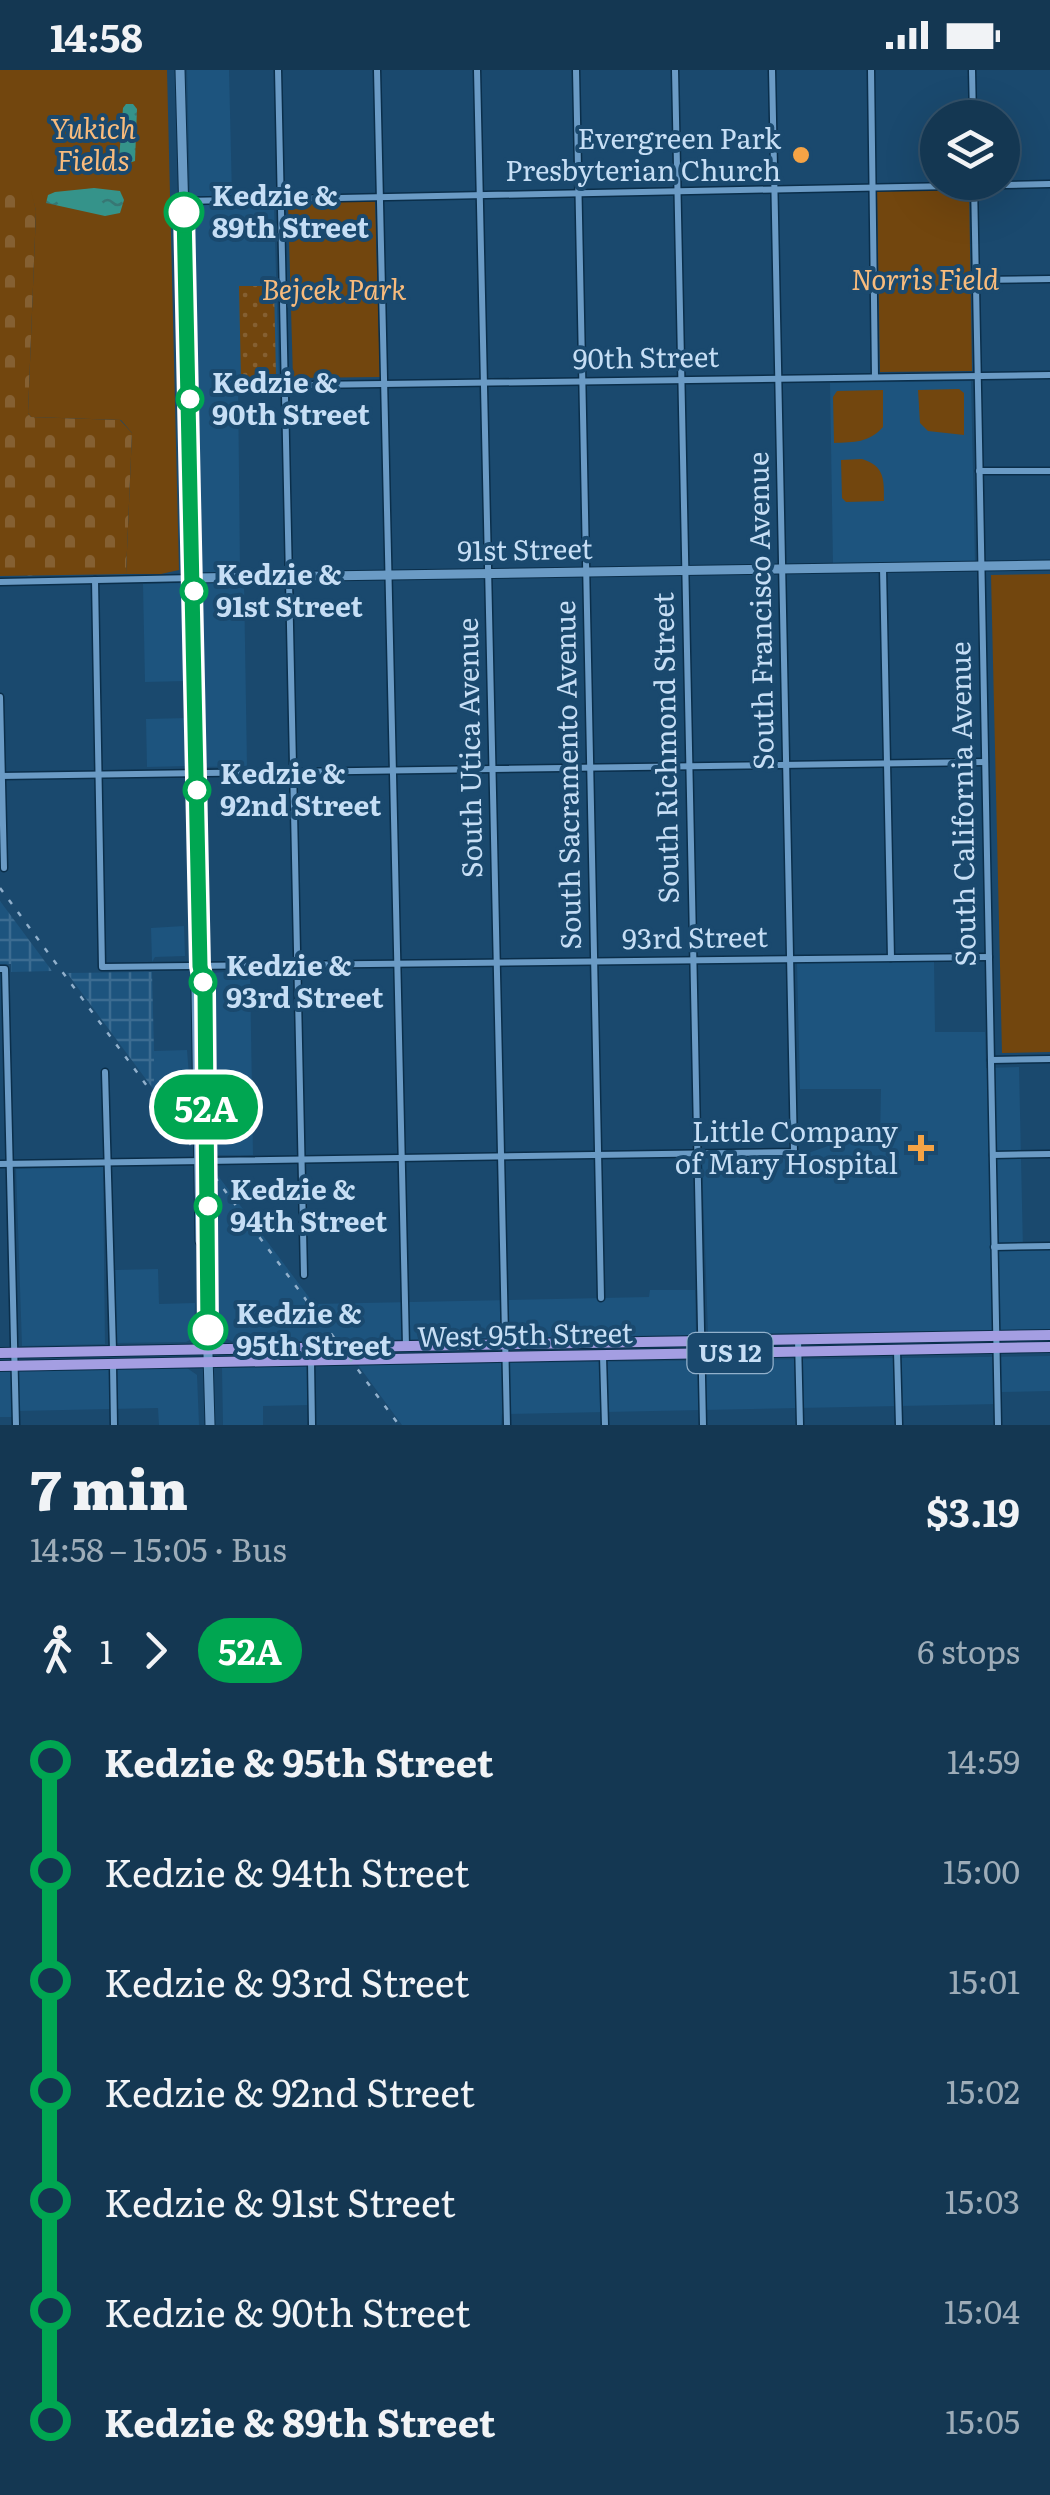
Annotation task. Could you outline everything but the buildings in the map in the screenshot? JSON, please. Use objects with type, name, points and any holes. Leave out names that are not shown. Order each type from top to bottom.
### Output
[{"type":"main road","points":[[180,70],[200,966],[205,991],[203,1161],[209,1242],[205,1249],[210,1425]]},
{"type":"main road","name":"91st Street","points":[[194,578],[1050,566]]},
{"type":"main road","name":"West 95th Street","points":[[798,1346],[897,1350],[1050,1336]]},
{"type":"main road","name":"West 95th Street","points":[[0,1353],[505,1344],[701,1347],[996,1342],[1050,1347]]},
{"type":"main road","name":"West 95th Street","points":[[0,1366],[603,1356],[701,1347]]},
{"type":"street","points":[[278,70],[304,1275]]},
{"type":"street","points":[[377,70],[406,1346]]},
{"type":"street","name":"South Utica Avenue","points":[[477,70],[508,1425]]},
{"type":"street","name":"South Sacramento Avenue","points":[[576,70],[602,1298]]},
{"type":"street","name":"South Richmond Street","points":[[675,70],[703,1425]]},
{"type":"street","name":"South Francisco Avenue","points":[[697,1154],[794,1152],[772,70]]},
{"type":"street","points":[[871,70],[876,377]]},
{"type":"street","points":[[972,70],[972,100]]},
{"type":"street","points":[[1020,184],[1050,184]]},
{"type":"street","points":[[184,201],[920,186]]},
{"type":"street","name":"South California Avenue","points":[[974,200],[998,1425]]},
{"type":"street","points":[[976,280],[1050,279]]},
{"type":"street","name":"90th Street","points":[[242,386],[1050,374]]},
{"type":"street","points":[[980,472],[1050,471]]},
{"type":"street","points":[[883,568],[891,958]]},
{"type":"street","name":"91st Street","points":[[0,582],[194,578]]},
{"type":"street","points":[[96,580],[99,774]]},
{"type":"street","points":[[0,697],[4,868]]},
{"type":"street","points":[[1,776],[985,762]]},
{"type":"street","name":"93rd Street","points":[[99,774],[102,968],[989,957]]},
{"type":"street","points":[[2,970],[16,1425]]},
{"type":"street","points":[[991,1060],[1050,1059]]},
{"type":"street","points":[[105,1072],[113,1350]]},
{"type":"street","points":[[0,1164],[697,1154]]},
{"type":"street","points":[[993,1156],[1050,1154]]},
{"type":"street","points":[[994,1247],[1050,1246]]},
{"type":"street","points":[[798,1346],[800,1425]]},
{"type":"street","points":[[897,1350],[899,1425]]},
{"type":"street","points":[[603,1356],[605,1425]]},
{"type":"street","points":[[311,1361],[312,1425]]},
{"type":"street","points":[[113,1364],[114,1425]]},
{"type":"shaded area","points":[[187,70],[229,70],[232,196],[190,197]]},
{"type":"shaded area","points":[[274,203],[279,377],[238,378],[240,572],[200,573],[190,205]]},
{"type":"shaded area","points":[[971,381],[975,563],[833,564],[830,383]]},
{"type":"shaded area","points":[[244,582],[247,766],[203,767],[201,583]]},
{"type":"shaded area","points":[[184,583],[186,681],[145,682],[143,584]]},
{"type":"shaded area","points":[[188,718],[188,766],[147,767],[146,719]]},
{"type":"shaded area","points":[[0,901],[52,971],[11,972],[11,964],[0,964]]},
{"type":"shaded area","points":[[184,926],[185,956],[155,957],[152,962],[151,928]]},
{"type":"shaded area","name":"Little Company of Mary Hospital","points":[[934,961],[935,1032],[985,1032],[986,1068],[1019,1067],[1023,1250],[1050,1250],[1050,1330],[708,1334],[702,1162],[705,1158],[797,1157],[842,1141],[880,1139],[881,1089],[800,1089],[797,963]]},
{"type":"shaded area","points":[[250,970],[253,1155],[218,1155],[211,1148],[211,973]]},
{"type":"shaded area","points":[[152,972],[154,1051],[154,1090],[67,973]]},
{"type":"shaded area","points":[[187,1050],[193,1141],[154,1090],[154,1051]]},
{"type":"shaded area","points":[[103,1167],[105,1344],[22,1346],[16,1169]]},
{"type":"shaded area","points":[[216,1173],[314,1304],[649,1297],[650,1290],[695,1290],[696,1335],[234,1342],[224,1338],[219,1329],[212,1181]]},
{"type":"shaded area","points":[[158,1269],[159,1304],[195,1303],[194,1338],[186,1342],[116,1343],[115,1270]]},
{"type":"shaded area","points":[[1050,1356],[1050,1391],[1000,1392],[999,1404],[502,1414],[501,1425],[402,1425],[358,1365]]},
{"type":"shaded area","points":[[310,1366],[311,1405],[263,1406],[263,1425],[223,1425],[222,1368]]},
{"type":"shaded area","points":[[187,1368],[197,1375],[199,1425],[159,1425],[158,1408],[17,1411],[16,1417],[0,1417],[0,1371]]},
{"type":"green space","name":"Yukich Fields","points":[[0,70],[167,70],[179,570],[126,574],[132,433],[121,420],[31,417],[28,413],[36,211],[31,191],[0,191]]},
{"type":"green space","name":"Norris Field","points":[[920,189],[920,200],[969,200],[972,371],[880,372],[877,190]]},
{"type":"green space","points":[[0,191],[32,191],[36,211],[28,413],[31,417],[120,420],[132,433],[126,574],[0,576]]},
{"type":"green space","name":"Bejcek Park","points":[[375,201],[380,377],[293,378],[288,204]]},
{"type":"green space","points":[[239,286],[274,286],[276,377],[241,378]]},
{"type":"green space","points":[[959,389],[964,393],[964,435],[928,431],[920,423],[918,390]]},
{"type":"green space","points":[[883,390],[883,427],[867,439],[834,443],[833,397],[837,391]]},
{"type":"green space","points":[[862,459],[879,470],[884,501],[846,502],[842,498],[841,460]]},
{"type":"green space","points":[[1050,574],[1050,1052],[1002,1053],[991,575]]},
{"type":"water","points":[[126,104],[137,109],[135,161],[126,164],[119,159]]},
{"type":"water","points":[[94,188],[120,191],[124,200],[120,213],[105,216],[46,203],[48,195],[55,192]]},
{"type":"railway","points":[[0,888],[399,1425]]},
{"type":"bus line","name":"52A","points":[[184,212],[200,966],[205,991],[208,1330]]},
{"type":"place","name":"Evergreen Park Presbyterian Church","points":[[801,155]]},
{"type":"place","name":"Kedzie & 89th Street","points":[[184,212]]},
{"type":"place","name":"Kedzie & 90th Street","points":[[190,399]]},
{"type":"place","name":"Kedzie & 91st Street","points":[[194,591]]},
{"type":"place","name":"Kedzie & 92nd Street","points":[[197,790]]},
{"type":"place","name":"Kedzie & 93rd Street","points":[[203,982]]},
{"type":"place","name":"Little Company of Mary Hospital","points":[[921,1148]]},
{"type":"place","name":"Kedzie & 94th Street","points":[[208,1206]]},
{"type":"place","name":"Kedzie & 95th Street","points":[[208,1330]]}]
